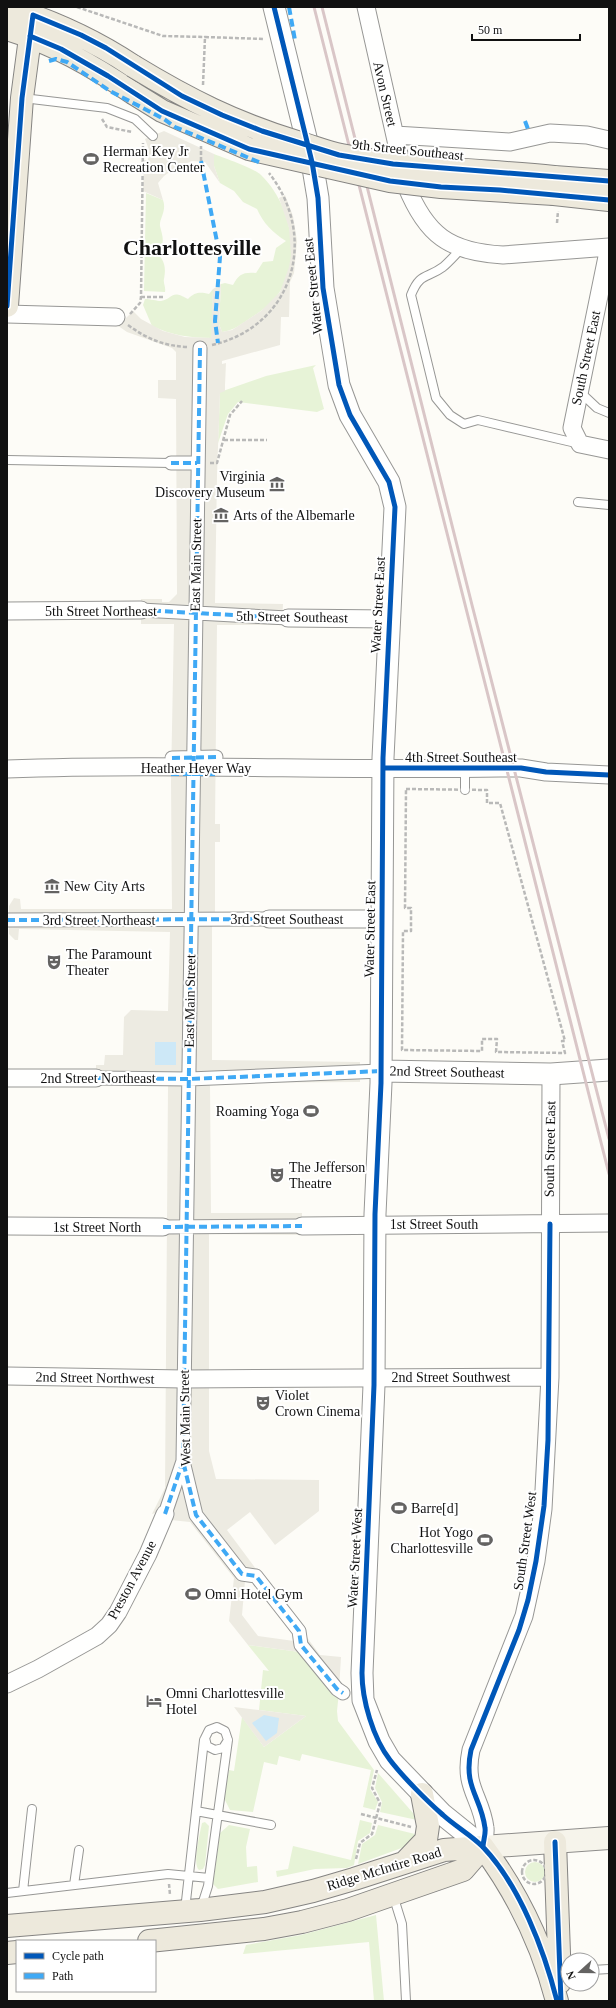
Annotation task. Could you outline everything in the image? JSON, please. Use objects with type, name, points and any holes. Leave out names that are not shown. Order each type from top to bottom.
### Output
[{"type":"main road","points":[[7,7],[33,19]]},
{"type":"main road","points":[[7,29],[33,19]]},
{"type":"main road","points":[[7,306],[11,196],[33,19]]},
{"type":"main road","name":"9th Street Southeast","points":[[33,19],[80,35],[106,48],[182,96],[222,115],[262,131],[339,154],[556,192]]},
{"type":"main road","name":"9th Street Southeast","points":[[33,19],[60,49],[162,111],[256,151],[390,181],[442,187],[556,192]]},
{"type":"main road","points":[[556,192],[609,181]]},
{"type":"main road","points":[[556,192],[609,200]]},
{"type":"main road","points":[[403,1864],[426,1840],[428,1826],[422,1794]]},
{"type":"main road","points":[[483,1847],[609,1838]]},
{"type":"main road","points":[[555,1842],[563,1952]]},
{"type":"main road","points":[[483,1847],[502,1873],[535,1932],[557,2001]]},
{"type":"main road","name":"Ridge McIntire Road","points":[[7,1926],[185,1907],[265,1902],[313,1891],[444,1850],[483,1847]]},
{"type":"main road","name":"Ridge McIntire Road","points":[[156,1940],[264,1929],[302,1922],[348,1910],[463,1870],[483,1847]]},
{"type":"main road","points":[[221,1934],[224,1923],[228,1918],[265,1902]]},
{"type":"main road","points":[[177,1938],[185,1907]]},
{"type":"street","name":"Water Street East","points":[[274,7],[312,162],[318,198],[322,288],[339,385],[350,415],[389,482],[393,493],[395,507],[388,619],[384,768],[381,1071],[375,1224]]},
{"type":"street","name":"Avon Street","points":[[366,7],[406,185],[413,203],[424,220],[437,234],[452,246],[481,254],[503,255],[608,247]]},
{"type":"street","points":[[395,135],[510,142],[550,133],[587,135],[609,140]]},
{"type":"street","name":"South Street East","points":[[580,444],[572,428],[608,247]]},
{"type":"street","points":[[7,314],[119,318]]},
{"type":"street","name":"East Main Street","points":[[186,1228],[195,766],[194,614],[200,348]]},
{"type":"street","points":[[580,444],[609,450]]},
{"type":"street","points":[[171,463],[198,463]]},
{"type":"street","name":"5th Street Northeast","points":[[7,611],[141,610],[194,614]]},
{"type":"street","name":"5th Street Southeast","points":[[194,614],[288,618],[388,619]]},
{"type":"street","points":[[171,774],[216,757]]},
{"type":"street","points":[[172,758],[215,774]]},
{"type":"street","name":"Heather Heyer Way","points":[[7,769],[195,766],[384,768]]},
{"type":"street","name":"4th Street Southeast","points":[[384,768],[521,768],[546,772],[609,775]]},
{"type":"street","name":"3rd Street Southeast","points":[[191,920],[383,919]]},
{"type":"street","name":"3rd Street Northeast","points":[[7,920],[191,920]]},
{"type":"street","name":"2nd Street Southeast","points":[[189,1079],[381,1071],[551,1074],[609,1070]]},
{"type":"street","name":"South Street East","points":[[550,1224],[551,1074]]},
{"type":"street","name":"2nd Street Northeast","points":[[7,1078],[189,1079]]},
{"type":"street","name":"1st Street South","points":[[186,1228],[375,1224],[609,1223]]},
{"type":"street","name":"Water Street West","points":[[375,1224],[374,1377],[362,1673],[363,1700],[379,1741],[390,1760],[442,1814],[483,1847]]},
{"type":"street","name":"South Street West","points":[[483,1847],[486,1829],[472,1791],[468,1764],[471,1750],[519,1630],[528,1600],[536,1561],[544,1506],[550,1377],[550,1224]]},
{"type":"street","name":"1st Street North","points":[[7,1226],[186,1228]]},
{"type":"street","name":"West Main Street","points":[[186,1228],[183,1461],[196,1514],[242,1574],[256,1576],[299,1631],[301,1645],[337,1689],[343,1692]]},
{"type":"street","name":"2nd Street Northwest","points":[[7,1376],[184,1379]]},
{"type":"street","name":"2nd Street Southwest","points":[[184,1379],[550,1377]]},
{"type":"street","points":[[164,1514],[183,1461]]},
{"type":"street","name":"Preston Avenue","points":[[7,1684],[38,1669],[96,1636],[109,1625],[118,1612],[145,1561],[164,1514]]},
{"type":"lane","points":[[22,98],[107,108],[135,119],[153,136]]},
{"type":"lane","points":[[460,249],[442,268],[426,275],[416,283],[411,295],[436,398],[450,415],[464,424],[478,420],[580,444]]},
{"type":"lane","points":[[579,392],[598,408],[609,413]]},
{"type":"lane","points":[[7,460],[171,463]]},
{"type":"lane","points":[[578,502],[609,506]]},
{"type":"lane","points":[[465,768],[465,790]]},
{"type":"lane","points":[[217,1727],[225,1731],[228,1740],[208,1886],[185,1907],[205,1738],[209,1730],[217,1727]]},
{"type":"lane","points":[[205,1738],[207,1746],[215,1750],[224,1748],[228,1740]]},
{"type":"lane","points":[[23,1891],[32,1809]]},
{"type":"lane","points":[[196,1811],[271,1826]]},
{"type":"lane","points":[[74,1885],[79,1850]]},
{"type":"lane","points":[[7,1893],[168,1874],[209,1878]]},
{"type":"lane","points":[[392,1894],[402,1924],[406,2001]]},
{"type":"path","points":[[76,7],[163,36],[265,40]]},
{"type":"path","points":[[204,62],[205,37]]},
{"type":"path","points":[[96,107],[107,127],[138,134]]},
{"type":"path","points":[[141,139],[144,144],[141,297],[140,302],[133,311],[119,318],[144,337],[172,346],[200,348],[230,341],[256,325],[277,303],[290,276],[296,246],[292,215],[280,187],[265,168]]},
{"type":"path","points":[[556,192],[557,223]]},
{"type":"path","points":[[141,297],[163,297]]},
{"type":"path","points":[[198,463],[217,463],[230,415],[242,401]]},
{"type":"path","points":[[224,440],[267,440]]},
{"type":"path","points":[[406,789],[465,790],[487,790],[487,803],[500,803],[565,1041],[562,1041],[565,1053],[496,1052],[497,1039],[482,1039],[482,1051],[402,1050],[403,931],[411,931],[411,908],[405,908],[406,789]]},
{"type":"path","points":[[356,1861],[360,1843],[372,1834],[380,1803],[372,1788],[377,1768]]},
{"type":"path","points":[[361,1814],[413,1827]]},
{"type":"path","points":[[536,1861],[542,1863],[547,1871],[544,1881],[530,1884],[525,1881],[522,1876],[522,1868],[525,1864],[536,1861]]},
{"type":"path","points":[[169,1882],[185,1907]]},
{"type":"green space","points":[[214,154],[246,166],[257,172],[271,187],[286,215],[290,231],[291,247],[290,263],[286,279],[276,297],[263,309],[241,324],[230,330],[222,332],[219,324],[221,284],[225,283],[233,285],[237,278],[242,274],[256,273],[263,262],[273,261],[276,248],[286,241],[269,227],[262,219],[257,209],[243,202],[234,191],[220,183],[214,166]]},
{"type":"green space","points":[[146,193],[163,200],[164,204],[164,211],[160,223],[163,237],[158,254],[164,265],[165,292],[144,291]]},
{"type":"green space","points":[[213,289],[212,338],[166,332],[152,326],[143,305],[145,299],[161,301],[175,294],[188,299],[198,293],[209,294]]},
{"type":"green space","points":[[316,365],[313,368],[324,409],[317,412],[238,402],[228,414],[218,443],[220,392],[266,376]]},
{"type":"green space","points":[[248,1645],[307,1653],[339,1692],[337,1711],[338,1721],[374,1770],[370,1789],[378,1802],[375,1810],[363,1807],[371,1770],[302,1754],[300,1761],[279,1756],[277,1765],[264,1762],[253,1812],[230,1810],[224,1798],[229,1770],[234,1771],[242,1717],[264,1747],[306,1716],[259,1710],[263,1670],[269,1671]]},
{"type":"green space","points":[[378,1773],[413,1813],[417,1820],[380,1812],[382,1802],[375,1788]]},
{"type":"green space","points":[[360,1820],[372,1823],[370,1833],[358,1841],[354,1865],[347,1868],[315,1869],[277,1877],[276,1871],[288,1869],[293,1846],[351,1860]]},
{"type":"green space","points":[[205,1822],[209,1826],[205,1865],[203,1869],[199,1870],[196,1862],[196,1855],[202,1823]]},
{"type":"green space","points":[[229,1825],[250,1829],[246,1847],[247,1867],[257,1866],[258,1882],[218,1889],[213,1884],[220,1833]]},
{"type":"green space","points":[[378,1825],[415,1834],[407,1846],[358,1864],[362,1844],[375,1835]]},
{"type":"green space","points":[[535,1862],[542,1865],[545,1872],[542,1879],[535,1882],[528,1879],[525,1872],[528,1865]]},
{"type":"green space","points":[[376,1915],[384,2001],[374,2001],[369,1942],[243,1954],[246,1945],[301,1935]]},
{"type":"shaded area","points":[[164,131],[214,154],[214,166],[220,183],[205,162],[193,161],[178,166],[164,176],[158,183],[163,200],[143,191],[144,160],[148,160],[149,150],[145,139]]},
{"type":"shaded area","points":[[285,195],[293,216],[297,241],[294,273],[290,282],[289,317],[281,317],[280,345],[222,361],[222,364],[226,363],[225,391],[220,393],[215,603],[283,604],[282,625],[217,625],[215,824],[220,824],[220,842],[215,842],[215,915],[212,924],[212,1060],[360,1062],[360,1082],[210,1083],[211,1213],[302,1213],[302,1235],[209,1234],[209,1451],[216,1479],[319,1480],[319,1511],[275,1545],[250,1512],[227,1530],[320,1655],[341,1657],[339,1690],[307,1653],[248,1645],[229,1621],[234,1578],[190,1522],[171,1520],[162,1511],[152,1514],[165,1488],[168,1086],[96,1084],[96,1065],[104,1065],[105,1055],[123,1055],[124,1017],[131,1010],[168,1011],[170,932],[19,929],[18,940],[15,940],[9,934],[9,906],[14,898],[20,899],[21,909],[172,909],[171,781],[174,624],[141,624],[141,599],[162,599],[162,602],[169,602],[177,594],[176,399],[158,398],[158,380],[176,380],[176,352],[172,348],[127,332],[114,323],[126,318],[133,311],[141,319],[163,331],[185,337],[211,338],[213,289],[221,284],[219,324],[222,332],[232,330],[261,311],[280,292],[289,267],[291,255],[289,228],[279,198]],"holes":[[[245,1581],[258,1583],[294,1629],[294,1641],[258,1636],[242,1615]]]},
{"type":"shaded area","points":[[234,1707],[259,1710],[306,1716],[264,1747]]},
{"type":"water","points":[[155,1042],[176,1042],[176,1065],[155,1065]]},
{"type":"water","points":[[264,1715],[279,1718],[277,1733],[266,1741],[252,1723]]},
{"type":"railway","points":[[314,7],[609,1174]]},
{"type":"railway","points":[[322,7],[472,605],[609,1139]]},
{"type":"marked path","points":[[289,7],[295,40]]},
{"type":"marked path","points":[[49,61],[56,59],[67,62],[110,91],[164,119],[175,127],[261,163]]},
{"type":"marked path","points":[[525,121],[528,129]]},
{"type":"marked path","points":[[201,161],[220,257],[215,321],[218,343]]},
{"type":"marked path","points":[[200,348],[183,1461],[196,1515],[242,1574],[256,1576],[299,1631],[301,1645],[337,1689],[343,1693]]},
{"type":"marked path","points":[[171,463],[197,463]]},
{"type":"marked path","points":[[141,610],[288,618]]},
{"type":"marked path","points":[[172,758],[216,757]]},
{"type":"marked path","points":[[171,774],[215,774]]},
{"type":"marked path","points":[[7,920],[269,919]]},
{"type":"marked path","points":[[96,1078],[189,1079],[381,1071]]},
{"type":"marked path","points":[[163,1227],[302,1226]]},
{"type":"marked path","points":[[165,1514],[183,1461]]},
{"type":"cycle path","points":[[274,7],[312,162],[318,198],[323,288],[339,385],[350,415],[389,482],[395,507],[383,758],[381,1083],[375,1214],[374,1385],[362,1673],[364,1695],[366,1707],[378,1741],[395,1767],[437,1809],[483,1847],[508,1880],[519,1899],[538,1940],[557,2001]]},
{"type":"cycle path","points":[[7,306],[22,98],[33,15],[81,35],[106,48],[182,96],[222,115],[262,131],[339,155],[393,164],[609,181]]},
{"type":"cycle path","points":[[30,36],[61,49],[108,76],[162,111],[249,149],[390,181],[441,187],[500,190],[609,200]]},
{"type":"cycle path","points":[[384,768],[521,768],[546,772],[609,775]]},
{"type":"cycle path","points":[[483,1847],[485,1833],[483,1817],[469,1774],[471,1750],[519,1630],[528,1600],[536,1561],[544,1506],[548,1440],[550,1224]]},
{"type":"cycle path","points":[[555,1842],[561,2001]]},
{"type":"place","name":"Herman Key Jr Recreation Center","points":[[91,159]]},
{"type":"place","name":"Virginia Discovery Museum","points":[[277,484]]},
{"type":"place","name":"Arts of the Albemarle","points":[[221,515]]},
{"type":"place","name":"New City Arts","points":[[52,886]]},
{"type":"place","name":"The Paramount Theater","points":[[54,962]]},
{"type":"place","name":"Roaming Yoga","points":[[311,1111]]},
{"type":"place","name":"The Jefferson Theatre","points":[[277,1175]]},
{"type":"place","name":"Violet Crown Cinema","points":[[263,1403]]},
{"type":"place","name":"Barre[d]","points":[[399,1508]]},
{"type":"place","name":"Hot Yogo Charlottesville","points":[[485,1540]]},
{"type":"place","name":"Omni Hotel Gym","points":[[193,1594]]},
{"type":"place","name":"Omni Charlottesville Hotel","points":[[154,1701]]},
{"type":"district","name":"Charlottesville","points":[[192,247]]}]
